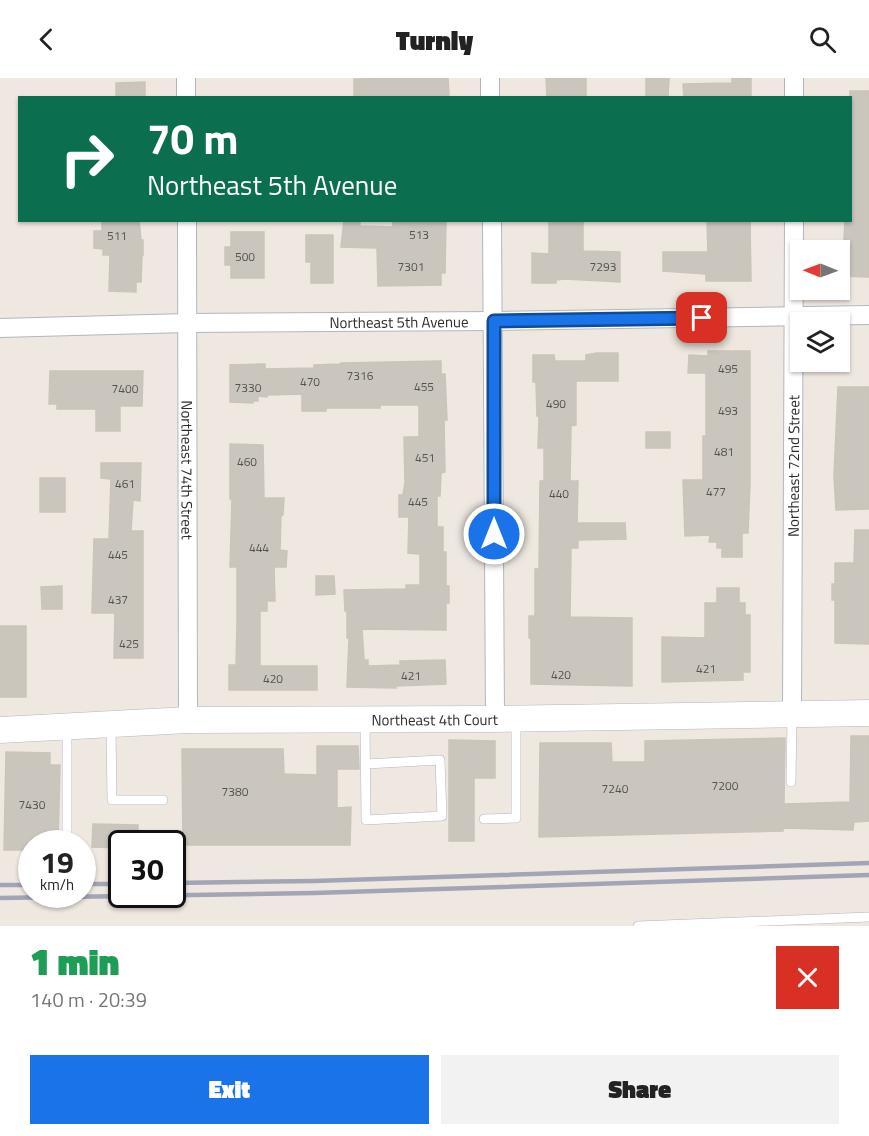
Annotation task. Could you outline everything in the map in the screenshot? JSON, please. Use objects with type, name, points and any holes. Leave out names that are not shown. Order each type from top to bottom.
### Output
[{"type":"street","points":[[186,78],[186,96]]},
{"type":"street","points":[[490,78],[490,96]]},
{"type":"street","points":[[794,78],[794,96]]},
{"type":"street","name":"Northeast 74th Street","points":[[187,222],[188,720]]},
{"type":"street","points":[[492,222],[506,719]]},
{"type":"street","name":"Northeast 72nd Street","points":[[794,222],[794,312]]},
{"type":"street","name":"Northeast 5th Avenue","points":[[850,315],[869,315]]},
{"type":"street","name":"Northeast 5th Avenue","points":[[0,328],[187,323],[790,316]]},
{"type":"street","name":"Northeast 72nd Street","points":[[792,714],[794,372]]},
{"type":"street","name":"Northeast 4th Court","points":[[0,730],[188,720],[506,719],[869,713]]},
{"type":"lane","points":[[791,782],[792,714]]},
{"type":"lane","points":[[484,819],[516,818],[506,719]]},
{"type":"lane","points":[[365,720],[366,820],[442,816],[440,760],[366,764]]},
{"type":"lane","points":[[111,724],[112,800],[163,800]]},
{"type":"lane","points":[[67,727],[67,830]]},
{"type":"lane","points":[[638,926],[869,917]]},
{"type":"building","points":[[448,78],[449,95],[354,96],[354,79]]},
{"type":"building","points":[[546,78],[586,78],[586,96],[547,96]]},
{"type":"building","points":[[646,78],[669,78],[668,96],[646,96]]},
{"type":"building","points":[[732,78],[751,78],[751,96],[684,96],[683,84],[732,83]]},
{"type":"building","points":[[145,82],[145,96],[116,96],[116,83]]},
{"type":"building","points":[[850,91],[869,91],[869,277],[850,276],[850,240],[844,240],[845,222],[852,222],[852,96],[850,96]]},
{"type":"building","points":[[102,222],[139,222],[143,255],[141,282],[136,282],[136,292],[109,291],[110,255],[103,255],[103,249],[94,248],[94,231],[102,231]]},
{"type":"building","points":[[344,222],[360,222],[360,226],[393,227],[393,222],[446,222],[445,273],[441,273],[441,285],[378,286],[377,248],[341,247]]},
{"type":"building","points":[[549,222],[583,222],[583,251],[620,252],[620,282],[565,279],[556,280],[556,283],[532,283],[532,253],[549,254]]},
{"type":"building","points":[[707,222],[750,222],[751,281],[706,281],[706,274],[663,271],[663,252],[708,252]]},
{"type":"building","points":[[231,232],[264,232],[264,278],[231,278],[231,265],[225,265],[225,247],[231,247]]},
{"type":"building","points":[[306,235],[333,235],[333,283],[311,283],[311,262],[306,262]]},
{"type":"building","points":[[708,351],[750,351],[750,482],[748,533],[742,533],[742,557],[722,557],[722,548],[717,548],[717,542],[709,542],[710,535],[685,536],[683,480],[703,480],[703,436],[706,436],[706,373],[688,373],[689,355],[708,356]]},
{"type":"building","points":[[618,353],[618,381],[576,381],[576,425],[571,426],[570,481],[578,481],[577,523],[625,523],[626,539],[578,540],[578,548],[571,548],[570,617],[632,618],[632,686],[531,684],[529,616],[535,616],[535,569],[539,569],[540,481],[544,481],[544,448],[538,448],[539,416],[537,416],[536,382],[533,382],[533,355],[554,355],[555,361],[586,361],[586,355]]},
{"type":"building","points":[[441,361],[441,374],[445,374],[447,420],[444,420],[445,472],[441,473],[440,496],[437,496],[437,527],[443,527],[446,586],[449,586],[449,603],[446,603],[446,630],[362,629],[364,660],[368,660],[368,666],[400,665],[400,661],[445,660],[446,684],[396,686],[396,688],[347,687],[349,638],[347,638],[344,590],[406,589],[406,585],[420,585],[420,554],[408,553],[409,517],[399,517],[399,495],[403,495],[405,482],[404,437],[419,437],[419,405],[380,405],[380,408],[326,408],[326,411],[302,411],[302,394],[258,396],[258,401],[253,401],[253,403],[230,402],[230,365],[265,364],[265,369],[314,368],[314,365],[341,363]]},
{"type":"building","points":[[50,371],[143,371],[142,406],[120,406],[120,431],[96,431],[96,409],[57,409],[57,404],[49,404]]},
{"type":"building","points":[[838,387],[869,387],[869,509],[836,510],[834,476]]},
{"type":"building","points":[[646,432],[670,432],[670,448],[646,448]]},
{"type":"building","points":[[230,444],[263,445],[264,498],[284,498],[280,550],[287,551],[286,567],[274,567],[275,601],[267,601],[267,611],[260,611],[260,666],[317,666],[317,690],[229,690],[229,665],[236,665],[237,625],[237,567],[230,567],[232,499],[230,499]]},
{"type":"building","points":[[101,463],[141,463],[140,501],[133,500],[131,531],[143,531],[143,658],[114,658],[115,613],[92,613],[94,539],[109,539],[111,479],[101,478]]},
{"type":"building","points":[[40,478],[65,478],[65,512],[40,512]]},
{"type":"building","points":[[855,530],[869,530],[869,644],[835,643],[835,600],[832,600],[832,584],[835,584],[835,563],[854,563]]},
{"type":"building","points":[[316,576],[334,576],[335,594],[316,595]]},
{"type":"building","points":[[62,586],[62,609],[42,609],[41,587]]},
{"type":"building","points":[[717,588],[739,588],[739,603],[745,603],[745,615],[750,615],[750,672],[743,672],[743,680],[662,682],[662,637],[705,638],[705,603],[717,603]]},
{"type":"building","points":[[0,626],[26,626],[26,697],[0,697]]},
{"type":"building","points":[[851,736],[869,736],[869,821],[854,822],[853,830],[783,828],[783,831],[539,837],[540,743],[611,743],[612,762],[645,762],[645,741],[785,738],[784,804],[850,802]]},
{"type":"building","points":[[449,740],[495,741],[495,778],[474,778],[474,841],[449,841]]},
{"type":"building","points":[[317,746],[358,746],[359,769],[337,769],[337,808],[351,807],[350,845],[186,845],[186,830],[183,830],[182,749],[283,749],[284,774],[317,775]]},
{"type":"building","points":[[6,752],[50,753],[50,765],[60,765],[58,830],[18,830],[18,850],[4,850]]},
{"type":"building","points":[[93,824],[138,825],[138,830],[108,830],[108,848],[96,847],[96,830],[93,830]]},
{"type":"railway","points":[[186,883],[314,881],[869,863]]},
{"type":"railway","points":[[0,898],[314,893],[869,875]]},
{"type":"railway","points":[[96,884],[108,884]]},
{"type":"railway","points":[[0,885],[18,885]]},
{"type":"route","points":[[494,534],[494,321],[702,318]]}]
